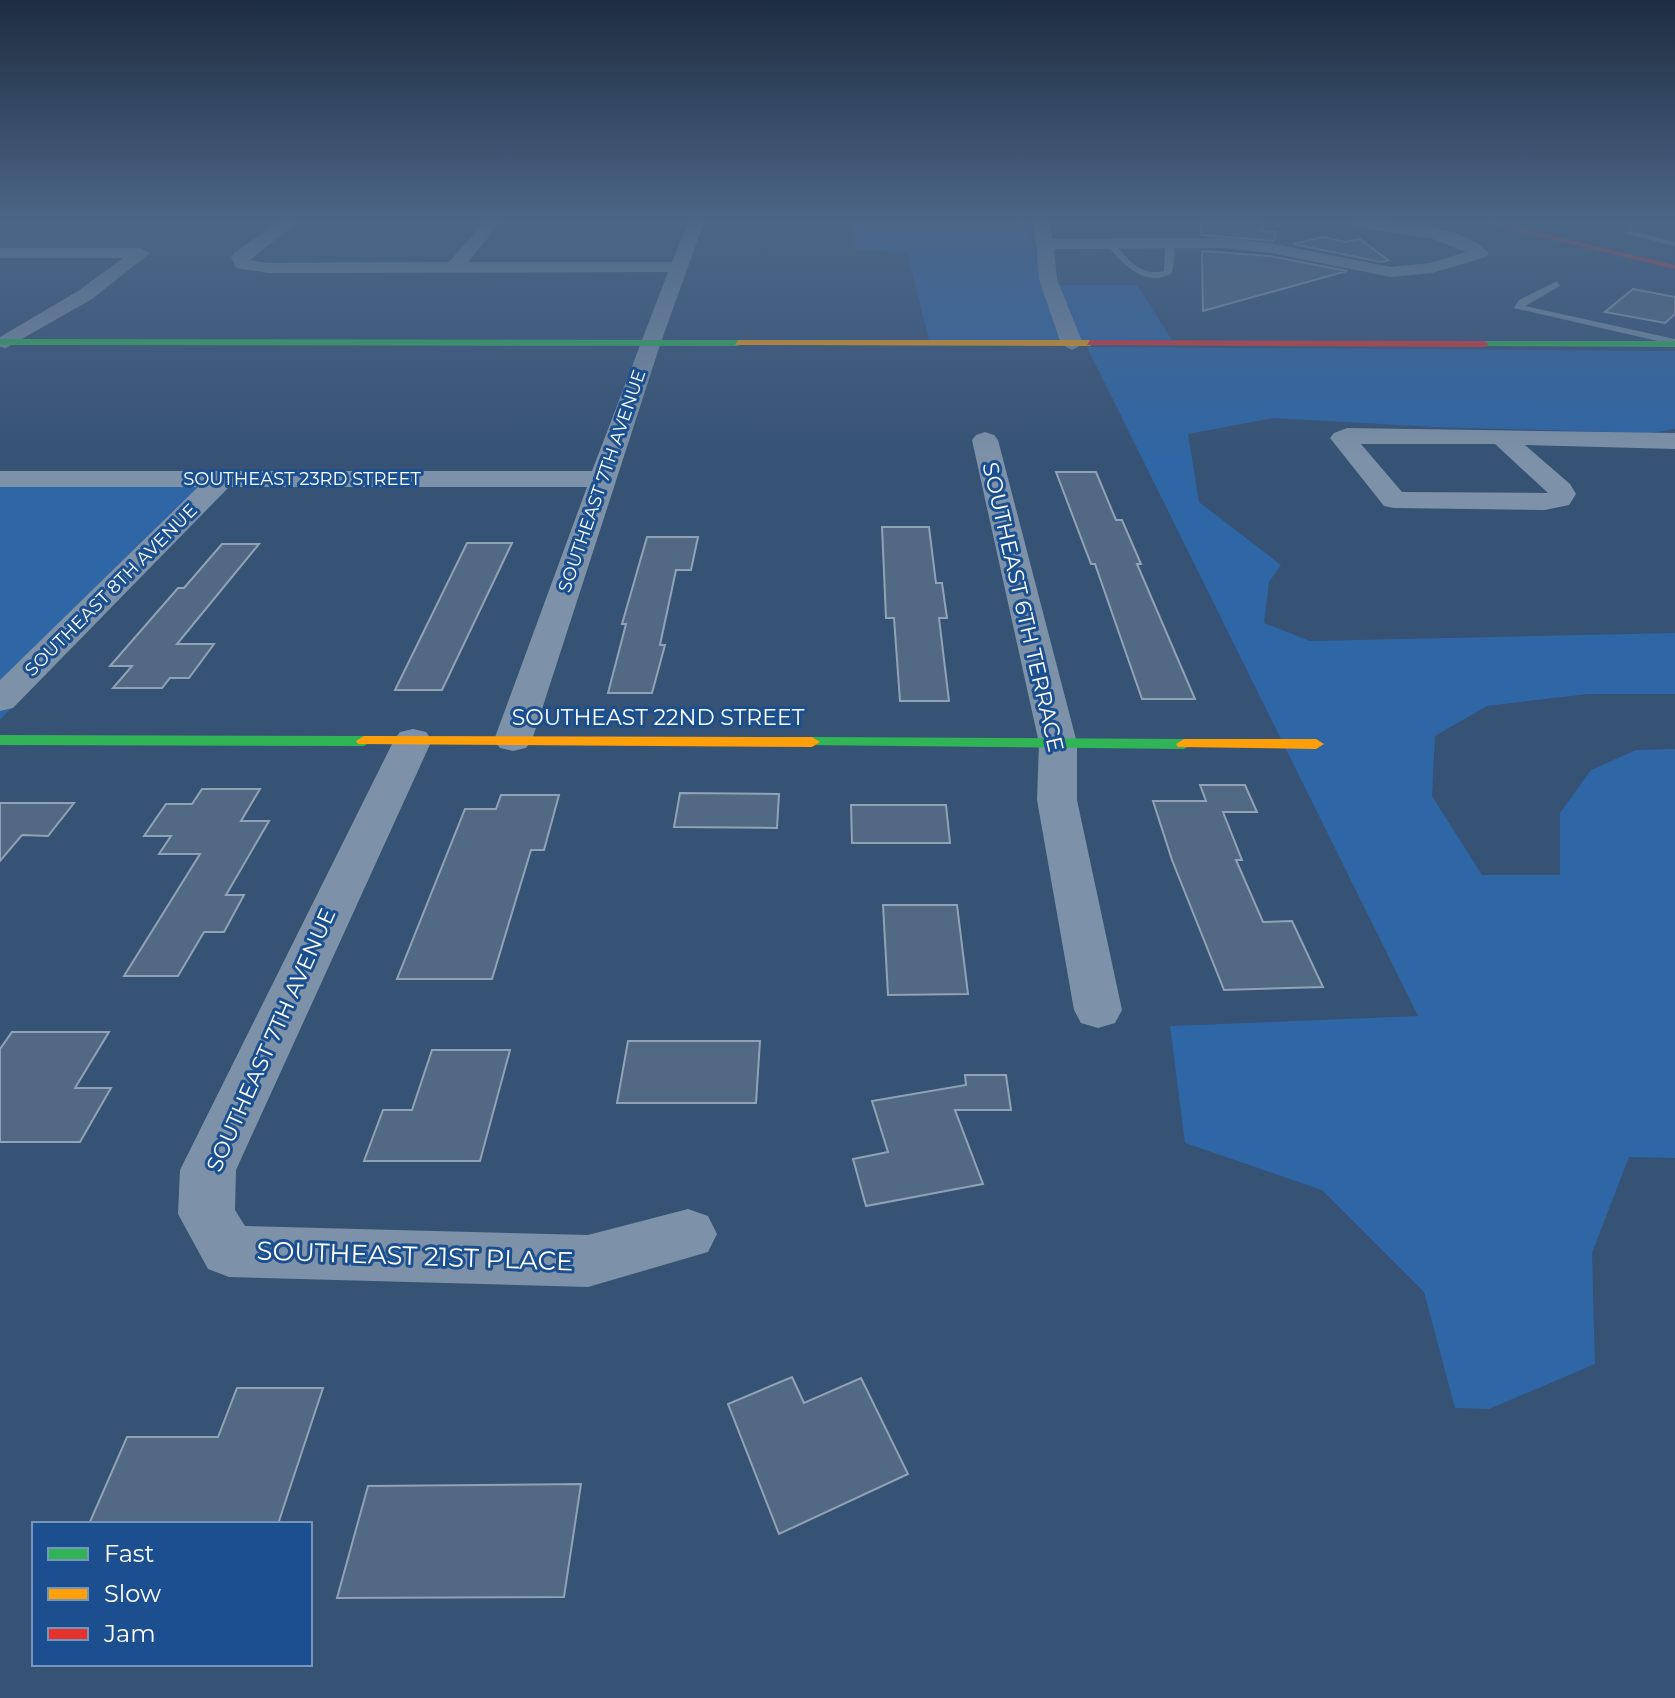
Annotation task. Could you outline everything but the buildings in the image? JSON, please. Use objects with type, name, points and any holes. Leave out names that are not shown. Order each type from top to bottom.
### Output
[{"type":"main road","points":[[3,342],[1675,343]]},
{"type":"main road","name":"SOUTHEAST 22ND STREET","points":[[0,740],[1316,744]]},
{"type":"street","points":[[3,342],[74,301]]},
{"type":"street","name":"SOUTHEAST 7TH AVENUE","points":[[513,740],[665,301]]},
{"type":"street","points":[[1056,301],[1072,344]]},
{"type":"street","points":[[1502,437],[1560,490],[1562,494],[1559,499],[1545,502],[1394,500],[1343,438],[1502,437],[1675,441]]},
{"type":"street","name":"SOUTHEAST 6TH TERRACE","points":[[985,440],[1058,743],[1057,800],[1098,1010]]},
{"type":"street","name":"SOUTHEAST 23RD STREET","points":[[0,479],[603,479]]},
{"type":"street","name":"SOUTHEAST 8TH AVENUE","points":[[0,700],[222,479]]},
{"type":"street","name":"SOUTHEAST 7TH AVENUE","points":[[206,1214],[208,1170],[413,740]]},
{"type":"street","name":"SOUTHEAST 21ST PLACE","points":[[206,1214],[229,1251],[588,1261],[688,1234]]},
{"type":"lane","points":[[1523,301],[1519,308],[1675,343]]},
{"type":"shaded area","points":[[919,301],[1147,301],[1172,340],[929,340]]},
{"type":"shaded area","points":[[1087,347],[1675,351],[1675,429],[1651,433],[1434,427],[1273,418],[1188,434],[1199,502],[1281,565],[1269,582],[1264,623],[1310,641],[1675,633],[1675,694],[1588,694],[1487,706],[1435,736],[1432,796],[1482,875],[1560,875],[1560,813],[1591,770],[1636,750],[1675,749],[1675,1158],[1629,1157],[1592,1253],[1595,1364],[1489,1409],[1455,1408],[1424,1292],[1322,1190],[1185,1143],[1170,1026],[1418,1016]]},
{"type":"shaded area","points":[[0,480],[227,480],[0,720]]},
{"type":"traffic: fast","points":[[0,342],[738,343]]},
{"type":"traffic: fast","points":[[1484,344],[1675,344]]},
{"type":"traffic: fast","points":[[0,740],[364,741]]},
{"type":"traffic: fast","points":[[812,742],[1184,744]]},
{"type":"traffic: slow","points":[[738,343],[1090,343]]},
{"type":"traffic: slow","points":[[364,741],[812,742]]},
{"type":"traffic: slow","points":[[1184,744],[1316,744]]},
{"type":"traffic: jam","points":[[1090,343],[1484,344]]}]
